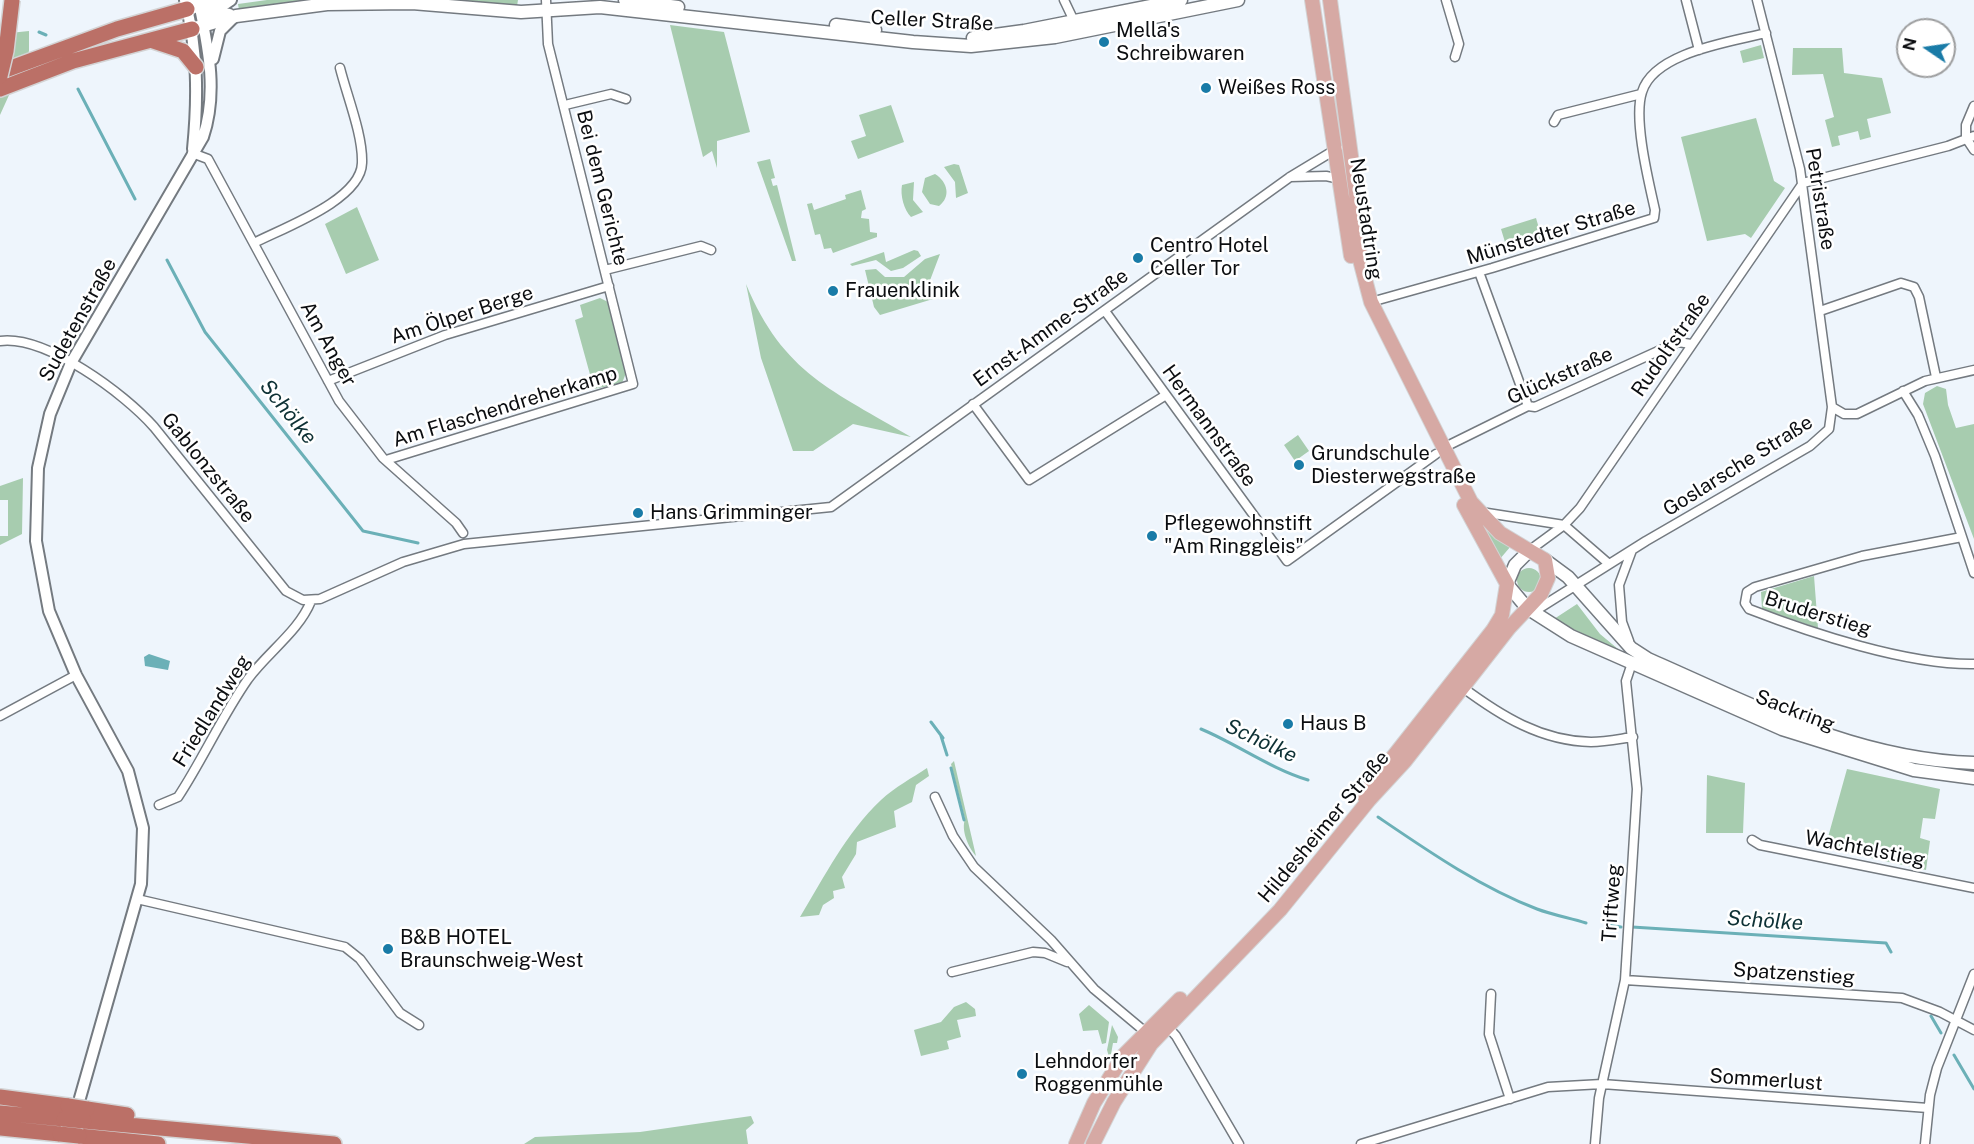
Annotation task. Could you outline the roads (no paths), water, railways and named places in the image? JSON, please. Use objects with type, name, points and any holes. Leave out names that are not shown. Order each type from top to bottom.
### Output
[{"type":"highway","points":[[0,74],[6,51],[12,0]]},
{"type":"highway","points":[[148,20],[170,0]]},
{"type":"highway","points":[[0,74],[42,55],[148,20],[195,13]]},
{"type":"highway","points":[[0,89],[73,61],[153,40],[195,13]]},
{"type":"highway","points":[[153,40],[183,51],[204,69]]},
{"type":"highway","points":[[0,1097],[158,1144]]},
{"type":"highway","points":[[0,1113],[74,1118],[333,1144]]},
{"type":"highway","points":[[0,1128],[74,1118]]},
{"type":"highway","points":[[0,1134],[74,1118]]},
{"type":"main road","points":[[195,13],[218,0]]},
{"type":"main road","name":"Celler Straße","points":[[625,0],[950,37],[1000,35],[1075,27]]},
{"type":"main road","name":"Celler Straße","points":[[1138,14],[1152,3],[1181,0]]},
{"type":"main road","name":"Celler Straße","points":[[195,13],[236,16],[318,5],[372,2],[616,8],[950,45],[1015,43],[1075,27],[1138,14],[1238,0]]},
{"type":"main road","name":"Neustadtring","points":[[1312,0],[1353,272],[1360,297],[1507,584]]},
{"type":"main road","name":"Neustadtring","points":[[1330,0],[1352,164],[1359,260],[1371,302],[1439,451],[1478,511],[1500,533],[1545,560]]},
{"type":"main road","points":[[1507,584],[1515,565],[1530,550]]},
{"type":"main road","points":[[1545,560],[1575,585],[1635,658]]},
{"type":"main road","name":"Hildesheimer Straße","points":[[1163,1022],[1280,910],[1369,800],[1405,761],[1509,628],[1541,594],[1547,583],[1545,560]]},
{"type":"main road","name":"Sackring","points":[[1507,584],[1527,608],[1571,636],[1609,654],[1635,658],[1835,738],[1887,751],[1974,763]]},
{"type":"main road","name":"Hildesheimer Straße","points":[[1150,1036],[1276,903],[1493,630],[1502,615],[1507,584]]},
{"type":"main road","name":"Sackring","points":[[1635,658],[1805,738],[1921,772],[1974,778]]},
{"type":"main road","points":[[1076,1144],[1091,1109],[1123,1056],[1150,1036]]},
{"type":"main road","points":[[1093,1144],[1150,1036]]},
{"type":"street","points":[[195,13],[231,0]]},
{"type":"street","points":[[1064,0],[1075,27]]},
{"type":"street","points":[[1446,0],[1459,44],[1455,57]]},
{"type":"street","points":[[1686,0],[1699,50]]},
{"type":"street","name":"Petristraße","points":[[1757,0],[1803,183],[1832,407]]},
{"type":"street","name":"Bei dem Gerichte","points":[[546,6],[548,44],[633,384]]},
{"type":"street","name":"Sudetenstraße","points":[[195,13],[195,48],[204,69]]},
{"type":"street","name":"Sudetenstraße","points":[[74,1118],[137,899],[144,850],[142,820],[128,771],[76,675],[49,611],[39,566],[35,517],[42,442],[50,414],[71,363],[173,191],[192,153],[198,92],[204,69],[195,13]]},
{"type":"street","points":[[204,69],[222,27],[236,16]]},
{"type":"street","points":[[1554,122],[1558,115],[1641,94],[1650,78],[1668,63],[1699,50],[1766,33]]},
{"type":"street","points":[[254,243],[344,195],[361,172],[362,153],[340,68]]},
{"type":"street","points":[[565,105],[611,94],[626,99]]},
{"type":"street","name":"Münstedter Straße","points":[[1371,302],[1479,272],[1654,218],[1656,210],[1643,143],[1641,94]]},
{"type":"street","points":[[1974,106],[1966,125],[1974,150]]},
{"type":"street","points":[[1803,183],[1948,146],[1970,137]]},
{"type":"street","points":[[1335,148],[1348,152],[1352,164]]},
{"type":"street","name":"Ernst-Amme-Straße","points":[[311,601],[330,597],[403,562],[464,544],[831,507],[1290,177],[1335,148]]},
{"type":"street","name":"Am Anger","points":[[192,153],[208,159],[327,381],[358,428],[386,460],[463,533]]},
{"type":"street","points":[[1290,177],[1326,176],[1340,179]]},
{"type":"street","name":"Rudolfstraße","points":[[1530,550],[1564,525],[1580,508],[1803,183]]},
{"type":"street","points":[[605,270],[701,246],[711,250]]},
{"type":"street","points":[[1479,272],[1528,406]]},
{"type":"street","points":[[1820,311],[1901,283],[1914,287],[1919,297],[1936,377]]},
{"type":"street","name":"Am Ölper Berge","points":[[327,381],[445,335],[609,286]]},
{"type":"street","name":"Hermannstraße","points":[[1105,311],[1287,561]]},
{"type":"street","name":"Gablonzstraße","points":[[0,341],[26,343],[71,363],[119,392],[142,413],[286,591],[296,598],[311,601]]},
{"type":"street","name":"Glückstraße","points":[[1287,561],[1439,451],[1528,406],[1535,407],[1678,342],[1691,344]]},
{"type":"street","name":"Goslarsche Straße","points":[[1527,608],[1538,609],[1632,550],[1810,446],[1829,429],[1832,407],[1844,414],[1857,414],[1936,377],[1974,370]]},
{"type":"street","name":"Am Flaschendreherkamp","points":[[386,460],[633,384]]},
{"type":"street","points":[[1903,391],[1926,431],[1974,573]]},
{"type":"street","points":[[972,404],[1029,480],[1166,395]]},
{"type":"street","points":[[1478,511],[1564,525],[1609,564]]},
{"type":"street","name":"Bruderstieg","points":[[1962,537],[1862,556],[1787,576],[1751,590],[1746,595],[1745,603],[1749,609],[1821,634],[1902,654],[1974,664]]},
{"type":"street","points":[[1632,550],[1619,585],[1622,622],[1635,658]]},
{"type":"street","name":"Friedlandweg","points":[[159,804],[173,800],[179,795],[247,680],[269,653],[304,617],[311,601]]},
{"type":"street","name":"Triftweg","points":[[1595,1144],[1602,1084],[1625,980],[1637,789],[1626,681],[1635,658]]},
{"type":"street","points":[[0,716],[76,675]]},
{"type":"street","points":[[1462,687],[1509,720],[1557,738],[1592,742],[1633,737]]},
{"type":"street","points":[[935,797],[966,859],[1051,940],[1094,989],[1150,1036]]},
{"type":"street","name":"Wachtelstieg","points":[[1752,840],[1760,845],[1974,888]]},
{"type":"street","points":[[137,899],[345,947],[365,965],[400,1013],[419,1025]]},
{"type":"street","points":[[952,972],[1033,952],[1045,953],[1070,963]]},
{"type":"street","points":[[1925,1144],[1928,1108],[1941,1055],[1974,974]]},
{"type":"street","name":"Spatzenstieg","points":[[1625,980],[1902,998],[1974,1030]]},
{"type":"street","points":[[1491,994],[1489,1034],[1510,1099]]},
{"type":"street","points":[[1163,1022],[1176,1036],[1239,1144]]},
{"type":"street","name":"Sommerlust","points":[[1361,1144],[1555,1086],[1602,1084],[1928,1108]]},
{"type":"street","points":[[1595,1144],[1600,1144]]},
{"type":"water","points":[[149,654],[170,661],[168,670],[145,666],[144,657]]},
{"type":"waterway","name":"Schölke","points":[[39,32],[46,35]]},
{"type":"waterway","name":"Schölke","points":[[78,89],[135,199]]},
{"type":"waterway","name":"Schölke","points":[[167,260],[205,332],[363,531],[418,543]]},
{"type":"waterway","name":"Schölke","points":[[931,722],[943,738]]},
{"type":"waterway","name":"Schölke","points":[[1201,729],[1281,770],[1308,780]]},
{"type":"waterway","points":[[941,736],[947,755]]},
{"type":"waterway","points":[[951,768],[964,820]]},
{"type":"waterway","name":"Schölke","points":[[1378,817],[1416,843],[1495,890],[1537,909],[1586,923]]},
{"type":"waterway","name":"Schölke","points":[[1608,925],[1621,927]]},
{"type":"waterway","name":"Schölke","points":[[1632,927],[1886,943],[1891,952]]},
{"type":"waterway","name":"Schölke","points":[[1931,1016],[1941,1033]]},
{"type":"waterway","name":"Schölke","points":[[1954,1055],[1974,1089]]},
{"type":"place","name":"Mella's Schreibwaren","points":[[1104,42]]},
{"type":"place","name":"Weißes Ross","points":[[1206,88]]},
{"type":"place","name":"Centro Hotel Celler Tor","points":[[1138,258]]},
{"type":"place","name":"Frauenklinik","points":[[833,291]]},
{"type":"place","name":"Grundschule Diesterwegstraße","points":[[1299,465]]},
{"type":"place","name":"Hans Grimminger","points":[[638,513]]},
{"type":"place","name":"Pflegewohnstift \"Am Ringgleis\"","points":[[1152,536]]},
{"type":"place","name":"Haus B","points":[[1288,724]]},
{"type":"place","name":"B&B HOTEL Braunschweig-West","points":[[388,949]]},
{"type":"place","name":"Lehndorfer Roggenmühle","points":[[1022,1074]]}]
